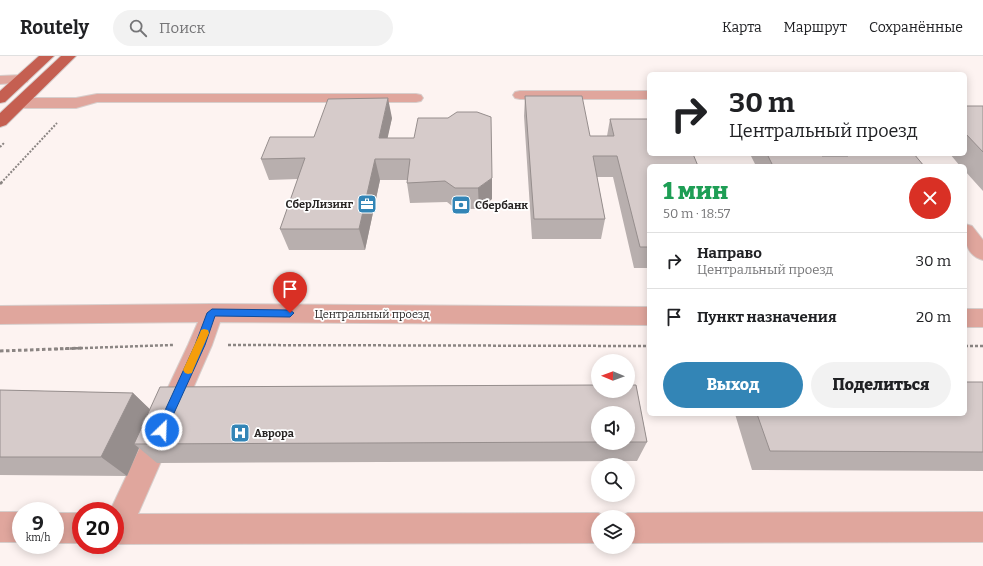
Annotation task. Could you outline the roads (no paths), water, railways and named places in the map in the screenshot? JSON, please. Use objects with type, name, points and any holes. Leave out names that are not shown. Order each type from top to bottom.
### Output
[{"type":"main road","points":[[0,99],[47,56]]},
{"type":"main road","points":[[0,122],[69,56]]},
{"type":"street","points":[[0,80],[22,79]]},
{"type":"street","points":[[520,95],[647,96]]},
{"type":"street","points":[[20,103],[76,103],[97,98],[416,98]]},
{"type":"street","points":[[967,234],[983,254]]},
{"type":"street","points":[[124,511],[200,345],[212,313]]},
{"type":"street","name":"Центральный проезд","points":[[0,315],[212,313],[647,316]]},
{"type":"street","points":[[967,318],[983,318]]},
{"type":"street","points":[[0,526],[12,527]]},
{"type":"street","points":[[635,528],[983,527]]},
{"type":"street","points":[[124,529],[591,528]]},
{"type":"place","name":"СберЛизинг","points":[[367,204]]},
{"type":"place","name":"Сбербанк","points":[[461,205]]},
{"type":"place","name":"Аврора","points":[[240,433]]}]
